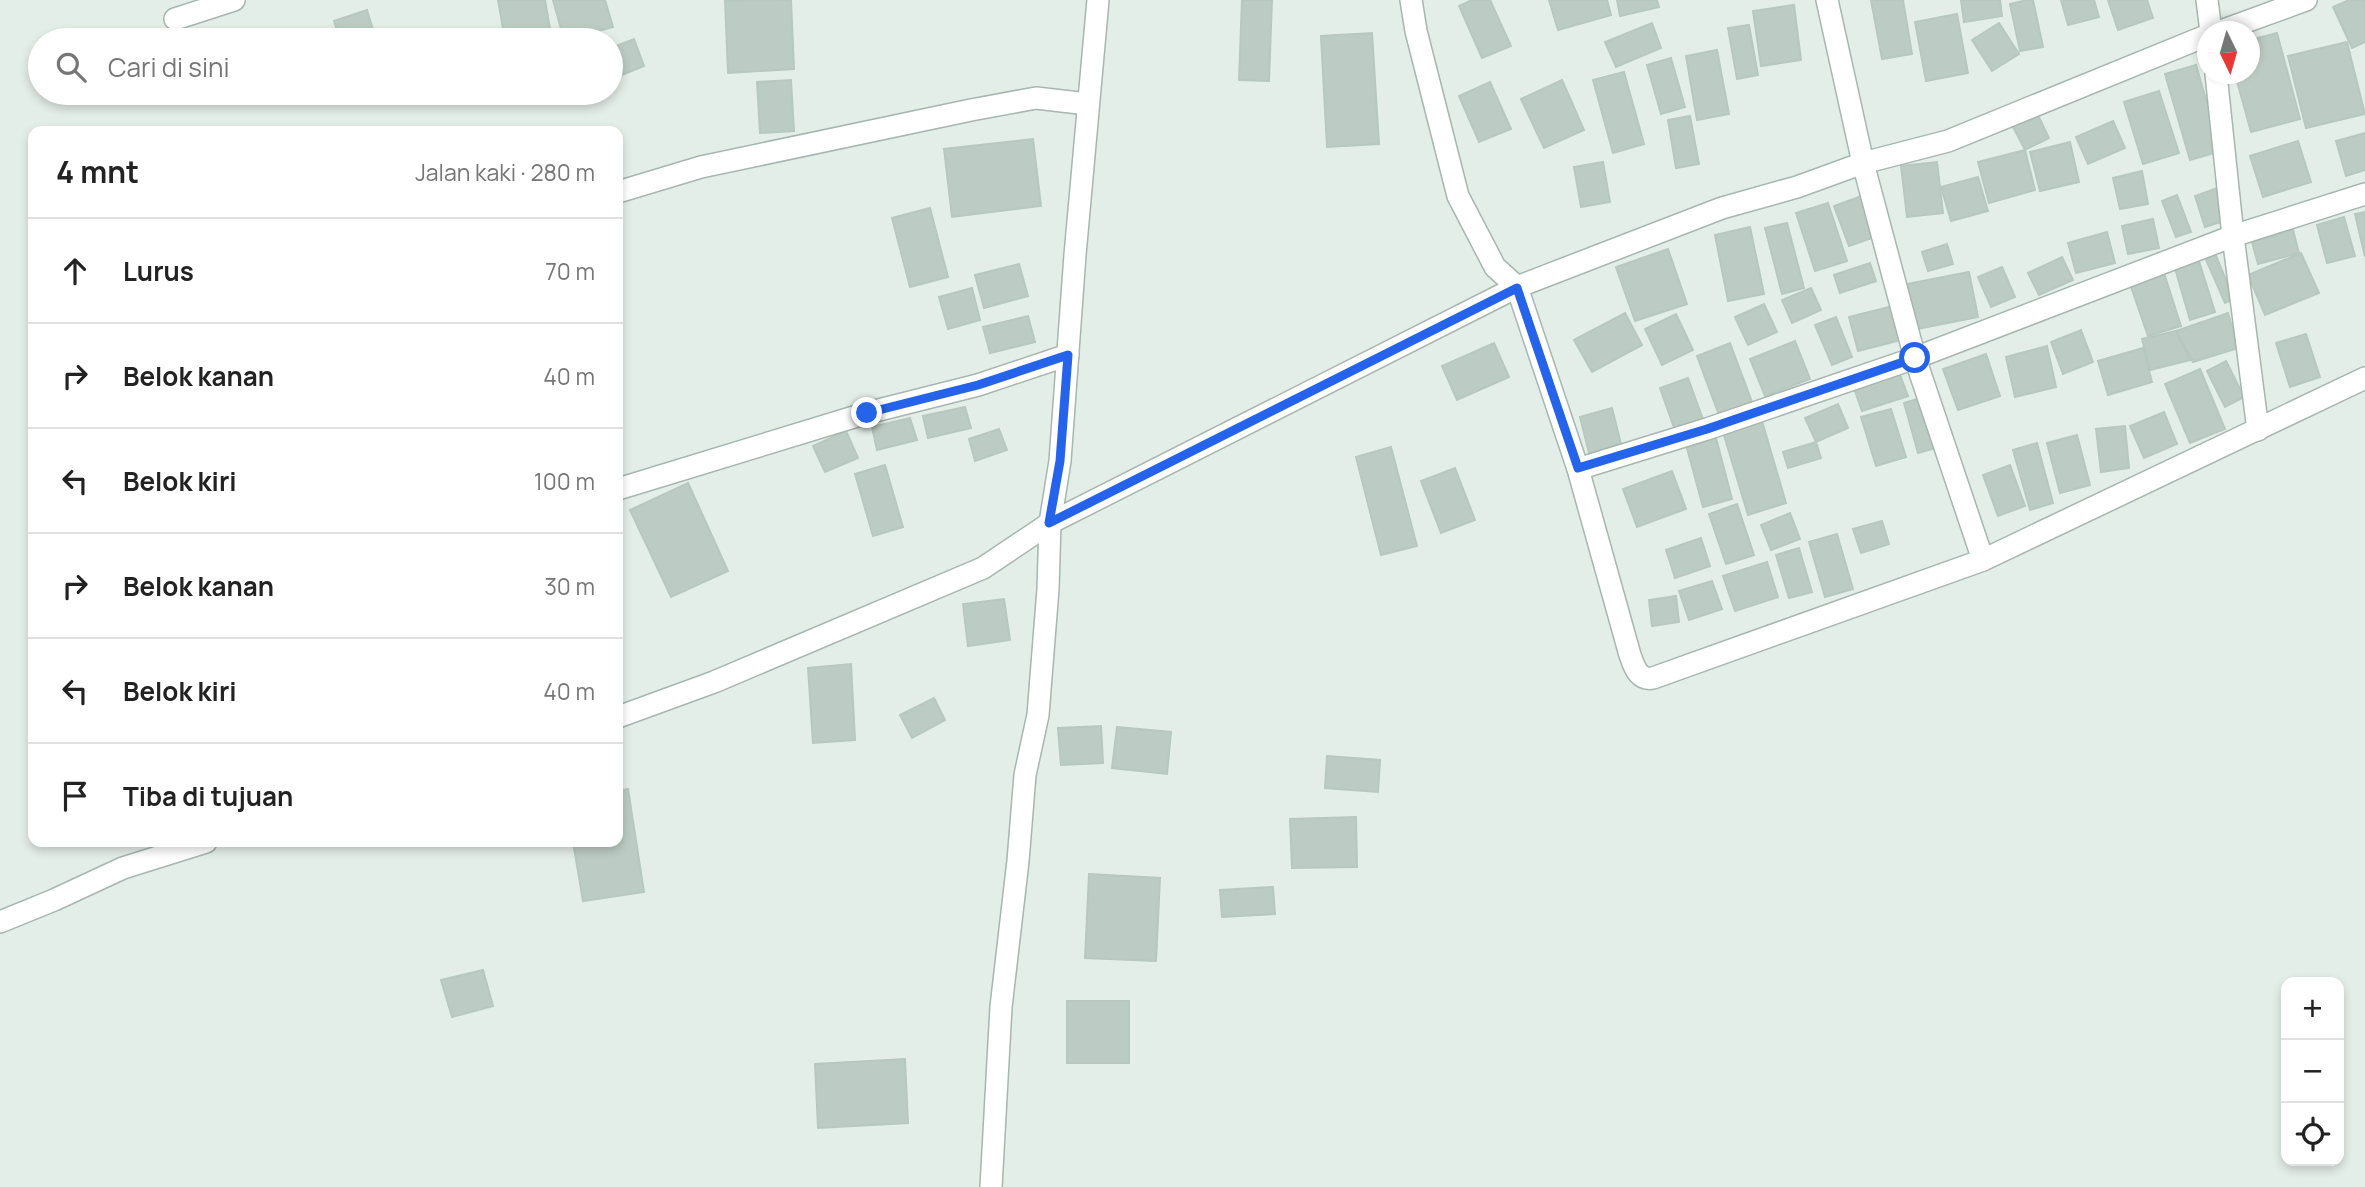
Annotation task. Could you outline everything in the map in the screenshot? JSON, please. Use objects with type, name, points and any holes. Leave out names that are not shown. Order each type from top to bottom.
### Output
[{"type":"street","points":[[175,19],[234,0]]},
{"type":"street","points":[[991,1187],[1002,1007],[1025,775],[1038,715],[1048,589],[1049,523],[1060,461],[1098,0]]},
{"type":"street","points":[[1411,0],[1416,31],[1458,196],[1495,267],[1517,288],[1578,468],[1630,655],[1636,670],[1648,680],[1983,560],[2365,378]]},
{"type":"street","points":[[1827,0],[1863,163],[1915,358],[1983,560]]},
{"type":"street","points":[[2207,0],[2210,21]]},
{"type":"street","points":[[2248,21],[2306,0]]},
{"type":"street","points":[[623,715],[714,682],[983,568],[1049,523],[1517,288],[1722,208],[1797,187],[1863,163],[1948,141],[2197,39]]},
{"type":"street","points":[[2217,84],[2258,430]]},
{"type":"street","points":[[623,190],[701,167],[971,110],[1036,98],[1088,104]]},
{"type":"street","points":[[1578,468],[1707,429],[1915,358],[2233,236],[2365,194]]},
{"type":"street","points":[[623,487],[867,413],[978,385],[1068,355]]},
{"type":"street","points":[[0,922],[123,868],[190,847]]},
{"type":"building","points":[[498,0],[545,0],[550,28],[503,28]]},
{"type":"building","points":[[553,0],[605,0],[613,27],[561,28]]},
{"type":"building","points":[[791,0],[794,69],[728,73],[725,1]]},
{"type":"building","points":[[1242,0],[1272,0],[1269,81],[1239,80]]},
{"type":"building","points":[[1472,0],[1490,0],[1511,46],[1482,58],[1459,6]]},
{"type":"building","points":[[1549,0],[1607,0],[1611,15],[1558,30]]},
{"type":"building","points":[[1617,0],[1657,0],[1659,7],[1620,16]]},
{"type":"building","points":[[1871,0],[1903,0],[1912,54],[1882,59]]},
{"type":"building","points":[[1961,0],[2000,0],[2002,16],[1964,22]]},
{"type":"building","points":[[2033,0],[2043,47],[2020,51],[2010,4]]},
{"type":"building","points":[[2061,0],[2094,0],[2099,17],[2068,25]]},
{"type":"building","points":[[2108,0],[2147,0],[2153,18],[2118,30]]},
{"type":"building","points":[[2349,0],[2365,0],[2365,42],[2352,48],[2333,7]]},
{"type":"building","points":[[1794,5],[1801,60],[1761,66],[1753,11]]},
{"type":"building","points":[[367,10],[372,28],[336,28],[334,21]]},
{"type":"building","points":[[1957,14],[1968,73],[1926,81],[1915,22]]},
{"type":"building","points":[[1652,23],[1661,48],[1616,67],[1605,42]]},
{"type":"building","points":[[1999,23],[2019,54],[1992,71],[1972,40]]},
{"type":"building","points":[[1749,25],[1758,75],[1737,79],[1728,28]]},
{"type":"building","points":[[1372,33],[1379,144],[1327,147],[1321,36]]},
{"type":"building","points":[[2277,33],[2300,119],[2251,132],[2238,84],[2260,84],[2260,37]]},
{"type":"building","points":[[634,39],[644,66],[623,75],[623,43]]},
{"type":"building","points":[[2347,42],[2365,114],[2306,128],[2288,56]]},
{"type":"building","points":[[1717,50],[1729,114],[1697,120],[1686,56]]},
{"type":"building","points":[[1671,58],[1685,107],[1661,114],[1647,65]]},
{"type":"building","points":[[2196,65],[2197,84],[2202,84],[2221,151],[2190,160],[2165,74]]},
{"type":"building","points":[[1624,72],[1644,144],[1613,153],[1593,80]]},
{"type":"building","points":[[791,80],[794,131],[760,133],[757,82]]},
{"type":"building","points":[[1562,80],[1584,130],[1544,148],[1521,99]]},
{"type":"building","points":[[1490,82],[1511,129],[1479,142],[1459,96]]},
{"type":"building","points":[[2159,91],[2179,153],[2143,164],[2124,102]]},
{"type":"building","points":[[2037,113],[2049,138],[2025,150],[2012,125]]},
{"type":"building","points":[[1690,116],[1699,164],[1676,168],[1668,120]]},
{"type":"building","points":[[2113,121],[2125,148],[2088,164],[2076,137]]},
{"type":"building","points":[[2365,133],[2365,170],[2346,176],[2336,141]]},
{"type":"building","points":[[1033,139],[1041,206],[952,217],[944,149]]},
{"type":"building","points":[[2298,141],[2311,182],[2263,197],[2250,156]]},
{"type":"building","points":[[2070,142],[2079,182],[2040,191],[2030,152]]},
{"type":"building","points":[[2025,150],[2035,190],[1989,203],[1978,162]]},
{"type":"building","points":[[1603,162],[1610,202],[1581,207],[1574,167]]},
{"type":"building","points":[[1937,162],[1943,213],[1907,217],[1901,166]]},
{"type":"building","points":[[2142,171],[2148,204],[2120,209],[2113,178]]},
{"type":"building","points":[[1978,177],[1988,211],[1951,221],[1941,187]]},
{"type":"building","points":[[2220,187],[2230,219],[2205,227],[2195,196]]},
{"type":"building","points":[[1864,195],[1878,236],[1849,246],[1834,206]]},
{"type":"building","points":[[2177,195],[2191,232],[2176,237],[2162,201]]},
{"type":"building","points":[[1828,203],[1847,261],[1815,271],[1796,213]]},
{"type":"building","points":[[930,208],[948,277],[910,287],[892,218]]},
{"type":"building","points":[[2365,212],[2365,257],[2355,214]]},
{"type":"building","points":[[2344,217],[2355,256],[2327,263],[2317,225]]},
{"type":"building","points":[[2153,219],[2159,248],[2128,254],[2122,226]]},
{"type":"building","points":[[1787,223],[1804,288],[1782,294],[1765,228]]},
{"type":"building","points":[[1750,227],[1764,294],[1728,301],[1715,235]]},
{"type":"building","points":[[2293,230],[2299,253],[2258,264],[2252,242]]},
{"type":"building","points":[[2107,232],[2115,263],[2076,273],[2068,243]]},
{"type":"building","points":[[1947,244],[1953,264],[1928,271],[1922,252]]},
{"type":"building","points":[[1668,249],[1687,304],[1635,321],[1616,267]]},
{"type":"building","points":[[2214,251],[2234,299],[2225,303],[2204,255]]},
{"type":"building","points":[[2301,253],[2319,293],[2265,315],[2248,275]]},
{"type":"building","points":[[2062,257],[2073,280],[2039,295],[2028,273]]},
{"type":"building","points":[[2198,258],[2215,312],[2190,320],[2174,265]]},
{"type":"building","points":[[1870,263],[1876,281],[1840,293],[1834,275]]},
{"type":"building","points":[[1019,264],[1028,296],[984,308],[975,275]]},
{"type":"building","points":[[2002,267],[2015,297],[1991,307],[1978,277]]},
{"type":"building","points":[[1969,272],[1978,317],[1917,329],[1907,284]]},
{"type":"building","points":[[2164,273],[2181,326],[2148,336],[2130,284]]},
{"type":"building","points":[[972,288],[980,320],[948,329],[939,297]]},
{"type":"building","points":[[1811,288],[1821,310],[1792,323],[1782,300]]},
{"type":"building","points":[[1764,304],[1777,332],[1748,345],[1735,317]]},
{"type":"building","points":[[1897,305],[1905,339],[1858,351],[1849,317]]},
{"type":"building","points":[[1625,313],[1642,345],[1592,372],[1574,340]]},
{"type":"building","points":[[2228,313],[2238,348],[2193,362],[2176,331]]},
{"type":"building","points":[[1676,314],[1693,350],[1662,365],[1645,329]]},
{"type":"building","points":[[1028,316],[1035,342],[990,353],[983,327]]},
{"type":"building","points":[[1836,317],[1852,357],[1832,365],[1815,325]]},
{"type":"building","points":[[2081,330],[2093,362],[2063,374],[2051,342]]},
{"type":"building","points":[[2176,331],[2190,360],[2150,370],[2142,339]]},
{"type":"building","points":[[2306,334],[2320,377],[2290,387],[2276,343]]},
{"type":"building","points":[[1795,341],[1810,379],[1765,396],[1750,359]]},
{"type":"building","points":[[1494,343],[1509,377],[1457,400],[1442,366]]},
{"type":"building","points":[[1730,343],[1752,402],[1719,415],[1697,356]]},
{"type":"building","points":[[2047,346],[2056,387],[2015,397],[2006,357]]},
{"type":"building","points":[[2143,348],[2152,382],[2108,395],[2098,361]]},
{"type":"building","points":[[1986,354],[2000,396],[1958,410],[1943,369]]},
{"type":"building","points":[[2226,361],[2244,397],[2225,407],[2207,371]]},
{"type":"building","points":[[2200,369],[2225,429],[2190,443],[2165,384]]},
{"type":"building","points":[[1899,372],[1908,396],[1862,411],[1854,388]]},
{"type":"building","points":[[1688,378],[1705,425],[1677,436],[1660,388]]},
{"type":"building","points":[[1924,397],[1939,447],[1918,453],[1904,403]]},
{"type":"building","points":[[1838,404],[1848,428],[1816,442],[1805,418]]},
{"type":"building","points":[[965,407],[971,428],[928,438],[923,416]]},
{"type":"building","points":[[1612,408],[1621,444],[1589,453],[1580,417]]},
{"type":"building","points":[[1891,409],[1906,457],[1876,466],[1861,417]]},
{"type":"building","points":[[2164,412],[2177,444],[2144,458],[2130,426]]},
{"type":"building","points":[[910,418],[917,440],[877,450],[872,427]]},
{"type":"building","points":[[1762,421],[1786,503],[1748,515],[1723,432]]},
{"type":"building","points":[[2125,426],[2129,468],[2101,472],[2096,429]]},
{"type":"building","points":[[999,429],[1007,450],[975,461],[969,439]]},
{"type":"building","points":[[846,431],[858,458],[825,472],[813,446]]},
{"type":"building","points":[[1715,434],[1732,499],[1703,507],[1685,441]]},
{"type":"building","points":[[2077,435],[2090,485],[2060,493],[2047,443]]},
{"type":"building","points":[[1816,442],[1821,458],[1788,468],[1783,452]]},
{"type":"building","points":[[2037,443],[2053,503],[2030,510],[2013,450]]},
{"type":"building","points":[[1391,447],[1417,546],[1381,555],[1356,457]]},
{"type":"building","points":[[885,465],[903,527],[873,536],[855,474]]},
{"type":"building","points":[[2010,465],[2025,506],[1998,516],[1983,475]]},
{"type":"building","points":[[1455,468],[1475,520],[1441,533],[1421,481]]},
{"type":"building","points":[[1672,471],[1686,509],[1637,527],[1623,489]]},
{"type":"building","points":[[688,483],[728,571],[671,597],[630,510]]},
{"type":"building","points":[[1737,504],[1754,555],[1726,564],[1709,514]]},
{"type":"building","points":[[1790,513],[1800,539],[1771,550],[1761,525]]},
{"type":"building","points":[[1882,521],[1889,544],[1861,553],[1853,529]]},
{"type":"building","points":[[1837,534],[1853,589],[1825,597],[1809,542]]},
{"type":"building","points":[[1701,538],[1710,566],[1675,578],[1666,550]]},
{"type":"building","points":[[1799,548],[1812,592],[1789,598],[1776,555]]},
{"type":"building","points":[[1767,562],[1778,597],[1735,611],[1723,576]]},
{"type":"building","points":[[1712,581],[1722,609],[1689,620],[1679,591]]},
{"type":"building","points":[[1676,596],[1679,622],[1652,626],[1649,600]]},
{"type":"building","points":[[1004,599],[1010,640],[968,646],[963,604]]},
{"type":"building","points":[[851,664],[855,740],[813,743],[808,668]]},
{"type":"building","points":[[934,698],[945,720],[912,738],[900,715]]},
{"type":"building","points":[[1101,726],[1103,763],[1061,765],[1058,728]]},
{"type":"building","points":[[1117,727],[1171,732],[1167,774],[1112,768]]},
{"type":"building","points":[[1327,756],[1380,760],[1378,792],[1325,788]]},
{"type":"building","points":[[628,789],[644,892],[583,901],[574,847],[623,847],[623,790]]},
{"type":"building","points":[[1356,817],[1357,867],[1292,868],[1290,819]]},
{"type":"building","points":[[1089,874],[1160,878],[1156,961],[1085,958]]},
{"type":"building","points":[[1273,887],[1275,914],[1222,917],[1220,890]]},
{"type":"building","points":[[483,970],[493,1006],[452,1017],[441,980]]},
{"type":"building","points":[[1067,1001],[1129,1001],[1129,1063],[1067,1063]]},
{"type":"building","points":[[905,1059],[908,1123],[818,1128],[815,1064]]},
{"type":"route","points":[[867,413],[978,385],[1068,355],[1060,461],[1049,523],[1517,288],[1578,468],[1707,429],[1915,358]]}]
